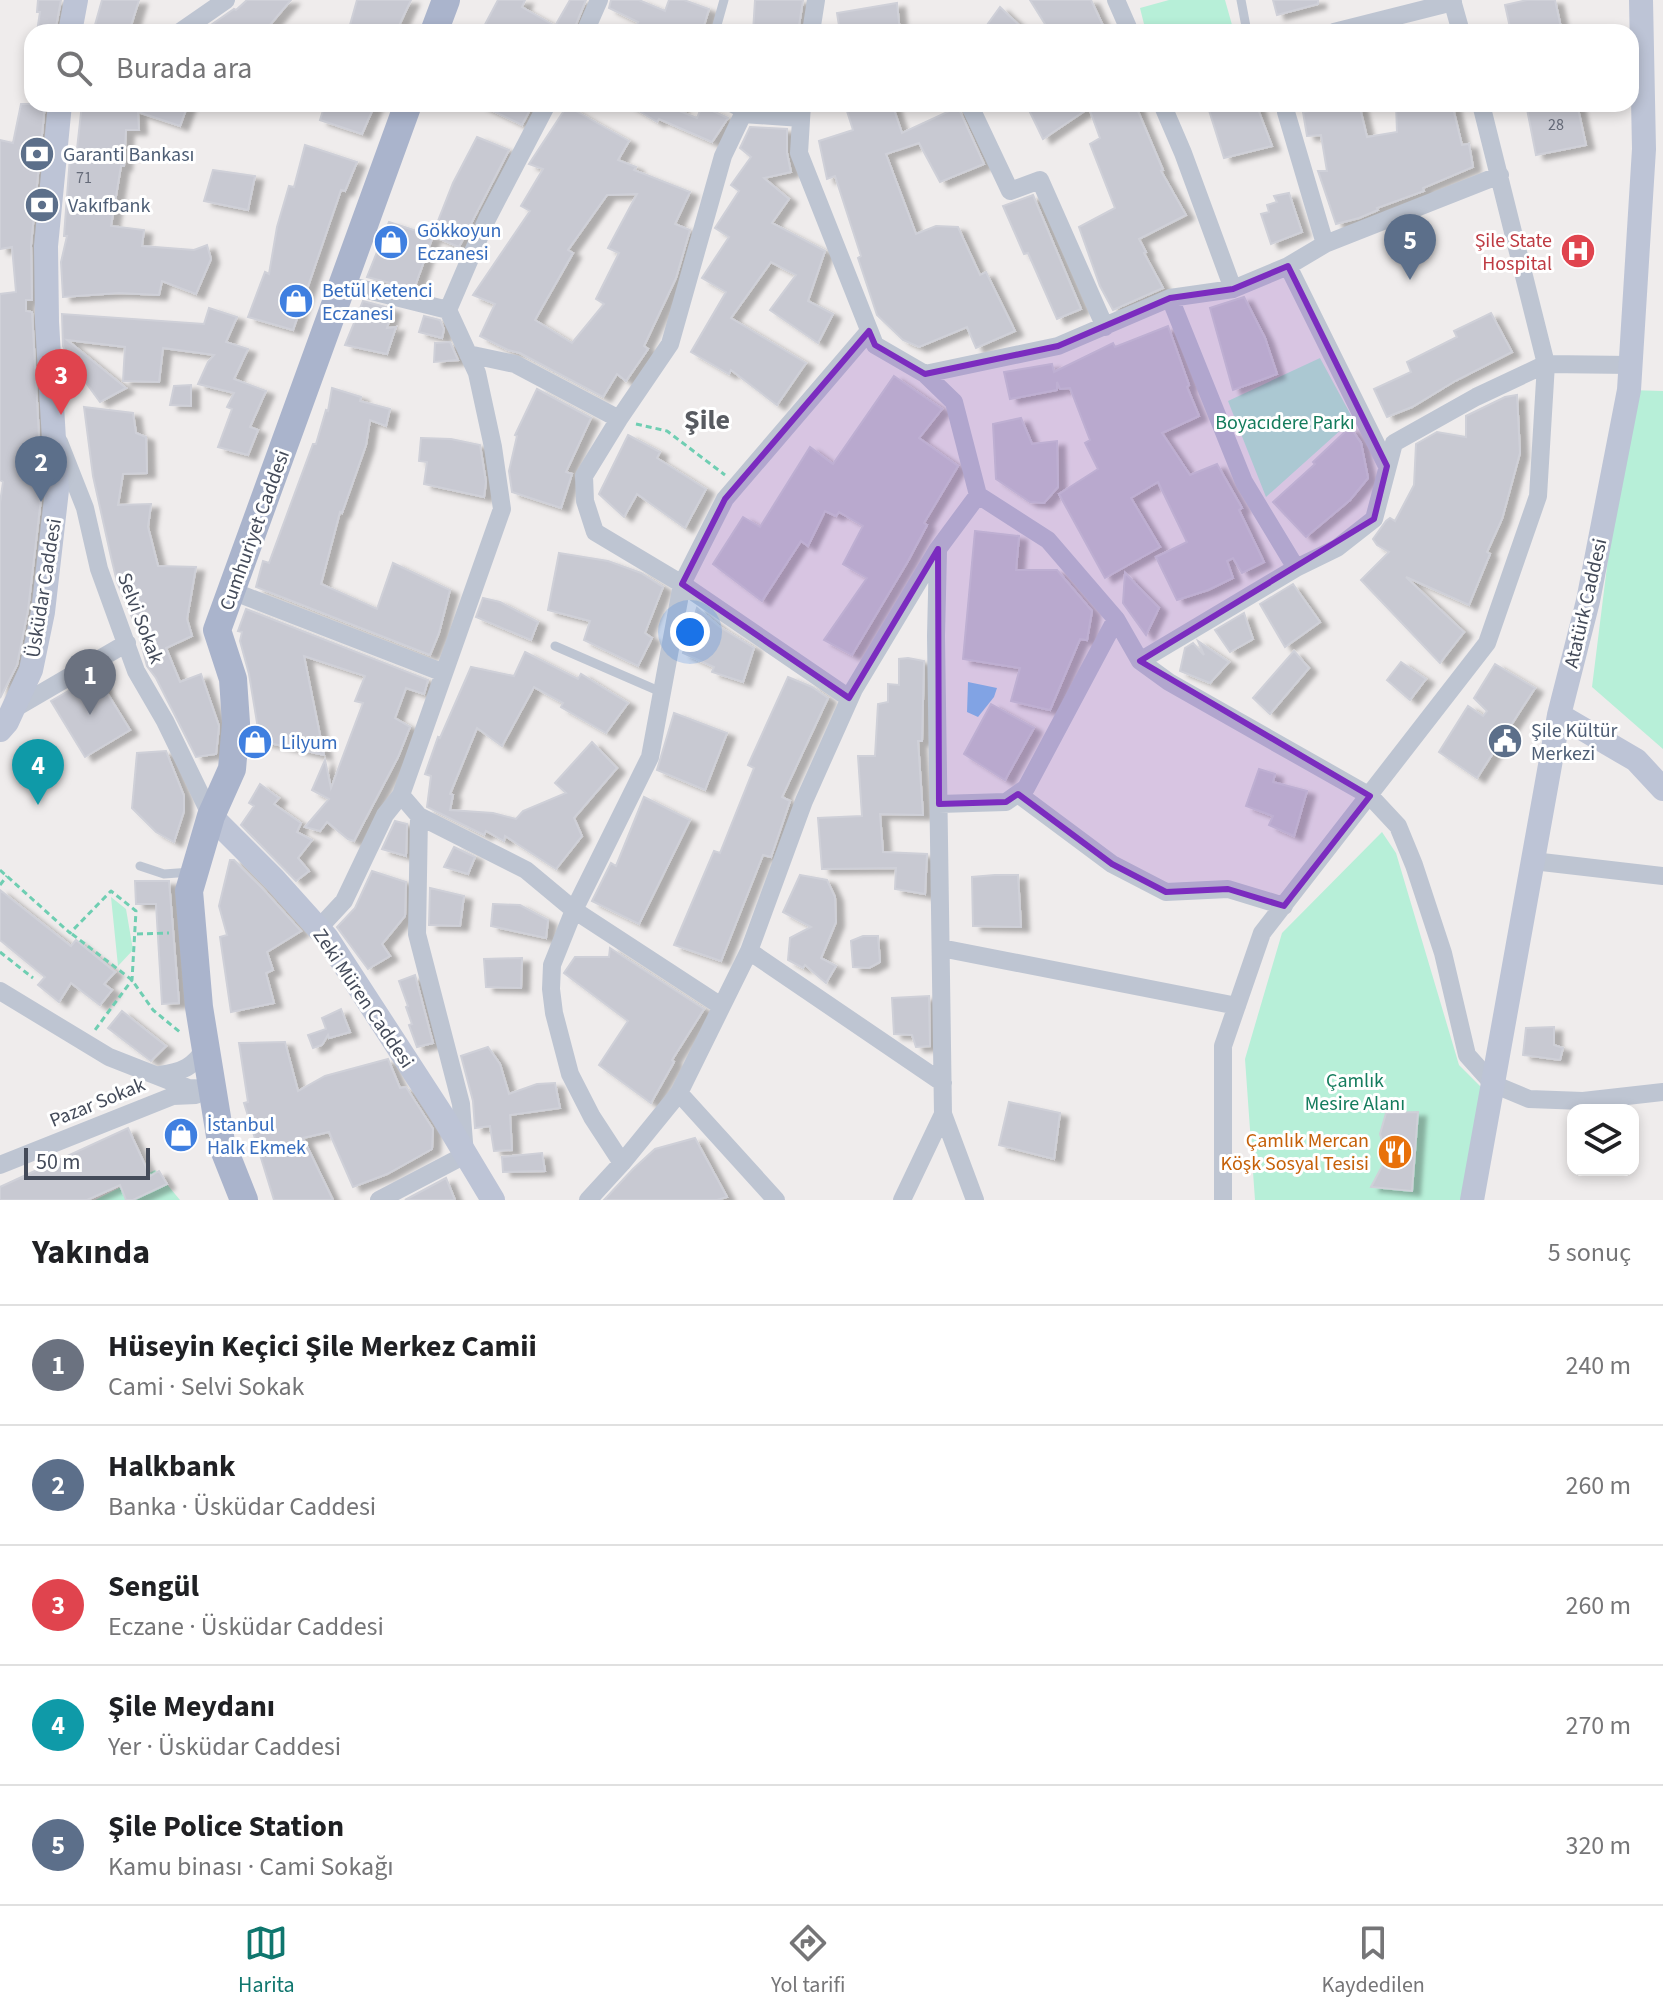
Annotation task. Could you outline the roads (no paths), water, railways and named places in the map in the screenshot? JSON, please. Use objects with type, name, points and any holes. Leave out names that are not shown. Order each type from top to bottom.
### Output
[{"type":"main road","points":[[437,24],[446,0]]},
{"type":"main road","name":"Cumhuriyet Caddesi","points":[[244,1200],[221,1142],[212,1089],[198,1044],[199,1007],[189,891],[211,816],[232,769],[236,723],[233,679],[217,630],[405,112]]},
{"type":"street","points":[[72,24],[76,0]]},
{"type":"street","points":[[192,24],[226,0]]},
{"type":"street","points":[[588,24],[599,0]]},
{"type":"street","points":[[812,24],[816,0]]},
{"type":"street","points":[[1116,0],[1126,24]]},
{"type":"street","name":"Atatürk Caddesi","points":[[1472,1200],[1559,715],[1588,601],[1629,390],[1644,149],[1641,0]]},
{"type":"street","points":[[1365,24],[1453,1],[1459,24]]},
{"type":"street","name":"Üsküdar Caddesi","points":[[6,720],[31,670],[43,612],[57,490],[47,322],[46,246],[59,112]]},
{"type":"street","points":[[318,929],[344,901],[385,815],[401,795],[502,509],[480,388],[448,310],[487,219],[543,112]]},
{"type":"street","points":[[782,112],[743,114],[723,156],[670,344],[584,476],[585,501],[595,532],[682,584],[849,698]]},
{"type":"street","points":[[802,112],[799,153],[875,345],[925,374],[954,402],[978,495],[1048,540],[1116,619],[1140,661],[1169,682],[1370,796],[1398,826],[1443,953],[1467,1055],[1493,1084],[1529,1099],[1583,1101],[1663,1092]]},
{"type":"street","points":[[973,112],[1010,191],[1040,180],[1105,327]]},
{"type":"street","points":[[1165,112],[1233,289]]},
{"type":"street","points":[[1286,112],[1325,244]]},
{"type":"street","points":[[1223,1200],[1223,1046],[1262,933],[1487,643],[1538,496],[1546,364],[1483,112]]},
{"type":"street","points":[[925,374],[1058,346],[1170,298],[1233,289],[1288,266],[1325,244],[1500,175]]},
{"type":"street","points":[[1288,266],[1387,466]]},
{"type":"street","points":[[343,284],[448,310]]},
{"type":"street","points":[[1170,298],[1244,482],[1296,568]]},
{"type":"street","points":[[622,1163],[592,1117],[570,1074],[554,1013],[552,965],[574,910],[650,757],[682,584],[725,499],[869,331]]},
{"type":"street","points":[[468,354],[515,364],[619,419]]},
{"type":"street","points":[[1140,661],[1296,568],[1337,548],[1374,519],[1394,443],[1476,397],[1546,364],[1631,365]]},
{"type":"street","name":"Selvi Sokak","points":[[53,428],[85,508],[99,569],[136,671],[165,721],[211,816]]},
{"type":"street","points":[[588,1200],[679,1093],[749,951],[804,801],[849,698],[938,549],[978,495]]},
{"type":"street","points":[[938,549],[943,1114],[975,1200]]},
{"type":"street","points":[[232,591],[444,673]]},
{"type":"street","points":[[939,804],[1006,802],[1026,788],[1116,619]]},
{"type":"street","points":[[6,720],[127,643]]},
{"type":"street","points":[[1559,715],[1636,760],[1663,789]]},
{"type":"street","points":[[1018,794],[1112,864],[1166,892],[1228,889],[1284,906]]},
{"type":"street","points":[[401,795],[419,816],[526,870],[574,910],[721,1006]]},
{"type":"street","name":"Zeki Müren Caddesi","points":[[211,816],[327,938],[493,1200]]},
{"type":"street","points":[[379,1200],[465,1155],[461,1104],[417,934],[419,816]]},
{"type":"street","points":[[1533,861],[1663,876]]},
{"type":"street","points":[[941,948],[1237,1006]]},
{"type":"street","points":[[749,951],[943,1083]]},
{"type":"street","points":[[0,991],[109,1057],[188,1088],[212,1089]]},
{"type":"street","points":[[157,1075],[183,1072],[199,1059],[198,1044]]},
{"type":"street","name":"Pazar Sokak","points":[[0,1165],[173,1096],[196,1095],[212,1089]]},
{"type":"street","points":[[679,1093],[776,1200]]},
{"type":"street","points":[[902,1200],[943,1114]]},
{"type":"lane","points":[[717,24],[724,0]]},
{"type":"lane","points":[[1241,0],[1246,24]]},
{"type":"lane","points":[[739,112],[743,114]]},
{"type":"lane","points":[[555,646],[661,692]]},
{"type":"lane","points":[[140,866],[164,874],[195,872]]},
{"type":"water","points":[[968,682],[997,688],[994,697],[978,717],[967,712]]},
{"type":"place","name":"Garanti Bankası","points":[[37,154]]},
{"type":"place","name":"Vakıfbank","points":[[42,205]]},
{"type":"place","name":"Gökkoyun Eczanesi","points":[[391,242]]},
{"type":"place","name":"Şile State Hospital","points":[[1578,251]]},
{"type":"place","name":"Şile Police Station","points":[[1410,280]]},
{"type":"place","name":"Betül Ketenci Eczanesi","points":[[296,301]]},
{"type":"place","name":"Sengül","points":[[61,415]]},
{"type":"place","name":"Halkbank","points":[[41,502]]},
{"type":"place","name":"Hüseyin Keçici Şile Merkez Camii","points":[[90,715]]},
{"type":"place","name":"Şile Kültür Merkezi","points":[[1505,741]]},
{"type":"place","name":"Lilyum","points":[[255,742]]},
{"type":"place","name":"Şile Meydanı","points":[[38,805]]},
{"type":"place","name":"İstanbul Halk Ekmek","points":[[181,1135]]},
{"type":"place","name":"Çamlık Mercan Köşk Sosyal Tesisi","points":[[1395,1152]]},
{"type":"district","name":"Şile","points":[[707,419]]},
{"type":"park label","name":"Boyacıdere Parkı","points":[[1285,422]]},
{"type":"park label","name":"Çamlık Mesire Alanı","points":[[1355,1092]]}]
